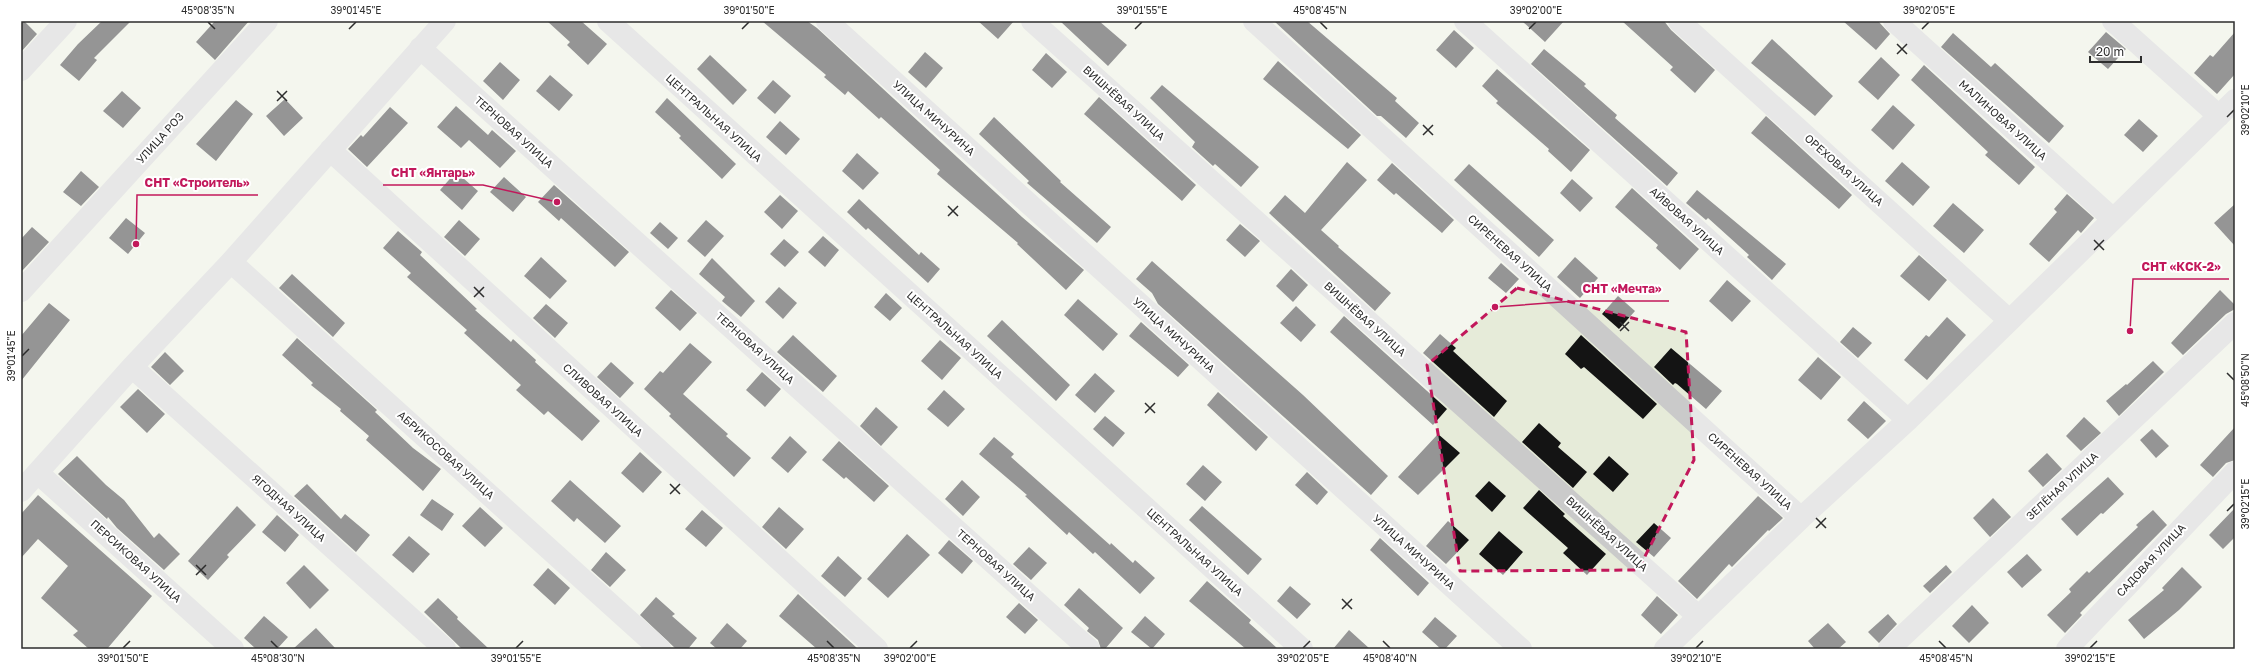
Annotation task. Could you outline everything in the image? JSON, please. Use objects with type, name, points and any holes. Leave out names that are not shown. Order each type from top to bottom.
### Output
[{"type":"street","points":[[21,70],[66,21]]},
{"type":"street","name":"УЛИЦА РОЗ","points":[[21,291],[267,21]]},
{"type":"street","points":[[21,491],[132,367],[231,262],[445,21]]},
{"type":"street","name":"ЦЕНТРАЛЬНАЯ УЛИЦА","points":[[608,21],[1302,649]]},
{"type":"street","name":"УЛИЦА МИЧУРИНА","points":[[827,21],[1521,649]]},
{"type":"street","name":"ВИШНЁВАЯ УЛИЦА","points":[[1032,21],[1698,616]]},
{"type":"street","name":"СИРЕНЕВАЯ УЛИЦА","points":[[1254,21],[1802,518]]},
{"type":"street","name":"АЙВОВАЯ УЛИЦА","points":[[1465,21],[1908,420]]},
{"type":"street","name":"ОРЕХОВАЯ УЛИЦА","points":[[1679,21],[2009,320]]},
{"type":"street","name":"МАЛИНОВАЯ УЛИЦА","points":[[1894,21],[2113,219]]},
{"type":"street","points":[[2113,21],[2219,116]]},
{"type":"street","name":"ТЕРНОВАЯ УЛИЦА","points":[[420,48],[1090,649]]},
{"type":"street","points":[[1665,649],[1698,616],[1908,420],[2235,100]]},
{"type":"street","name":"СЛИВОВАЯ УЛИЦА","points":[[330,150],[876,649]]},
{"type":"street","name":"АБРИКОСОВАЯ УЛИЦА","points":[[231,262],[660,649]]},
{"type":"street","name":"ЗЕЛЁНАЯ УЛИЦА","points":[[1889,649],[2235,323]]},
{"type":"street","name":"ЯГОДНАЯ УЛИЦА","points":[[132,367],[445,649]]},
{"type":"street","name":"САДОВАЯ УЛИЦА","points":[[2067,649],[2235,472]]},
{"type":"street","name":"ПЕРСИКОВАЯ УЛИЦА","points":[[38,473],[233,649]]},
{"type":"highlighted area","points":[[1517,288],[1686,332],[1694,460],[1638,570],[1460,571],[1427,365]]},
{"type":"green space","points":[[21,21],[2235,21],[2235,649],[21,649]]},
{"type":"building","points":[[21,21],[24,21],[37,34],[21,52]]},
{"type":"building","points":[[102,21],[131,21],[94,58],[97,60],[79,81],[60,65],[78,44]]},
{"type":"building","points":[[215,21],[249,21],[215,60],[196,42]]},
{"type":"building","points":[[547,21],[581,21],[607,44],[588,65],[567,45],[570,42]]},
{"type":"building","points":[[762,21],[807,21],[817,28],[1022,217],[1084,270],[1066,290],[1017,244],[1018,243],[937,174],[940,170],[881,117],[879,119],[848,91],[845,95],[824,77],[826,75]]},
{"type":"building","points":[[978,21],[1014,21],[998,39]]},
{"type":"building","points":[[1060,21],[1099,21],[1127,45],[1108,66]]},
{"type":"building","points":[[1274,21],[1307,21],[1397,98],[1395,101],[1419,123],[1406,138],[1381,116],[1377,116]]},
{"type":"building","points":[[1522,21],[1564,21],[1545,42]]},
{"type":"building","points":[[1622,21],[1664,21],[1671,30],[1715,70],[1695,93],[1670,70],[1673,67]]},
{"type":"building","points":[[1843,21],[1878,21],[1890,34],[1876,50]]},
{"type":"building","points":[[1454,30],[1474,48],[1456,68],[1436,50]]},
{"type":"building","points":[[2106,32],[2126,49],[2108,69],[2088,52]]},
{"type":"building","points":[[2235,32],[2235,74],[2217,94],[2194,73],[2210,55],[2213,57]]},
{"type":"building","points":[[1953,33],[1991,67],[1995,63],[2064,126],[2049,143],[1941,47]]},
{"type":"building","points":[[1772,39],[1833,96],[1815,116],[1751,63]]},
{"type":"building","points":[[1544,49],[1586,84],[1584,86],[1617,115],[1615,118],[1678,173],[1667,186],[1531,64]]},
{"type":"building","points":[[925,52],[943,68],[926,88],[908,72]]},
{"type":"building","points":[[1046,53],[1067,72],[1052,88],[1032,70]]},
{"type":"building","points":[[710,55],[747,90],[733,105],[697,69]]},
{"type":"building","points":[[1881,57],[1900,75],[1878,100],[1858,82]]},
{"type":"building","points":[[1278,61],[1361,135],[1348,149],[1263,79]]},
{"type":"building","points":[[500,62],[520,80],[503,100],[483,81]]},
{"type":"building","points":[[1924,65],[2035,167],[2019,185],[1985,155],[1988,152],[1911,80]]},
{"type":"building","points":[[1497,69],[1590,150],[1571,172],[1548,151],[1549,149],[1496,103],[1498,101],[1482,86]]},
{"type":"building","points":[[550,75],[573,95],[559,111],[536,91]]},
{"type":"building","points":[[773,80],[791,96],[775,114],[757,98]]},
{"type":"building","points":[[1162,85],[1259,167],[1241,187],[1215,164],[1213,166],[1192,147],[1195,142],[1150,98]]},
{"type":"building","points":[[122,91],[141,108],[123,128],[103,111]]},
{"type":"building","points":[[1099,97],[1196,185],[1182,201],[1084,114]]},
{"type":"building","points":[[667,98],[736,164],[722,179],[679,138],[681,136],[655,112]]},
{"type":"building","points":[[285,99],[303,118],[284,136],[266,116]]},
{"type":"building","points":[[236,100],[253,114],[216,161],[196,144]]},
{"type":"building","points":[[1893,105],[1915,125],[1893,150],[1871,130]]},
{"type":"building","points":[[456,106],[488,135],[492,130],[516,151],[500,168],[469,140],[461,148],[437,127]]},
{"type":"building","points":[[390,107],[408,123],[367,167],[348,149],[361,135],[363,137]]},
{"type":"building","points":[[1766,116],[1852,195],[1839,209],[1751,133]]},
{"type":"building","points":[[994,117],[1061,181],[1060,182],[1111,227],[1097,243],[1027,183],[1029,181],[979,134]]},
{"type":"building","points":[[2139,119],[2158,136],[2143,152],[2124,135]]},
{"type":"building","points":[[780,121],[800,139],[786,155],[766,137]]},
{"type":"building","points":[[857,153],[879,173],[863,190],[842,171]]},
{"type":"building","points":[[1347,162],[1367,180],[1321,230],[1339,246],[1338,247],[1391,293],[1375,311],[1269,213],[1285,195],[1305,213]]},
{"type":"building","points":[[1902,162],[1930,187],[1913,206],[1885,181]]},
{"type":"building","points":[[1392,163],[1454,220],[1442,233],[1396,193],[1394,195],[1377,180]]},
{"type":"building","points":[[1469,164],[1554,240],[1539,257],[1454,180]]},
{"type":"building","points":[[81,171],[99,187],[81,206],[63,192]]},
{"type":"building","points":[[456,172],[478,191],[462,210],[440,190]]},
{"type":"building","points":[[504,177],[526,197],[513,212],[490,192]]},
{"type":"building","points":[[1572,179],[1593,198],[1580,212],[1560,193]]},
{"type":"building","points":[[554,185],[629,252],[615,267],[561,218],[559,221],[538,202]]},
{"type":"building","points":[[1632,188],[1699,249],[1680,270],[1656,248],[1658,245],[1615,207]]},
{"type":"building","points":[[1697,190],[1786,264],[1772,280],[1747,257],[1749,255],[1708,218],[1706,220],[1686,203]]},
{"type":"building","points":[[2067,194],[2094,218],[2081,233],[2078,230],[2049,262],[2029,244],[2057,212],[2054,209]]},
{"type":"building","points":[[780,195],[798,211],[782,229],[764,212]]},
{"type":"building","points":[[859,199],[919,255],[921,252],[940,269],[928,283],[868,228],[866,230],[847,212]]},
{"type":"building","points":[[1953,203],[1984,230],[1964,253],[1933,226]]},
{"type":"building","points":[[2235,204],[2235,246],[2214,223]]},
{"type":"building","points":[[126,218],[145,233],[128,254],[109,238]]},
{"type":"building","points":[[459,220],[480,239],[465,256],[444,237]]},
{"type":"building","points":[[706,220],[724,236],[705,257],[687,241]]},
{"type":"building","points":[[660,222],[678,238],[668,249],[650,233]]},
{"type":"building","points":[[1240,224],[1260,241],[1245,257],[1226,240]]},
{"type":"building","points":[[32,227],[49,242],[21,272],[21,239]]},
{"type":"building","points":[[398,231],[422,252],[420,255],[477,309],[475,310],[511,342],[513,339],[536,360],[535,362],[600,421],[582,441],[548,411],[544,415],[516,390],[521,385],[464,333],[467,330],[407,277],[411,273],[383,248]]},
{"type":"building","points":[[823,236],[839,250],[825,267],[808,252]]},
{"type":"building","points":[[784,239],[799,252],[785,267],[770,254]]},
{"type":"building","points":[[1919,255],[1947,280],[1929,301],[1900,276]]},
{"type":"building","points":[[541,257],[567,281],[550,299],[524,276]]},
{"type":"building","points":[[1575,257],[1598,278],[1580,298],[1557,277]]},
{"type":"building","points":[[712,258],[755,301],[741,317],[722,301],[725,297],[699,274]]},
{"type":"building","points":[[1152,261],[1303,395],[1388,476],[1371,495],[1158,304],[1152,293],[1136,279]]},
{"type":"building","points":[[1501,263],[1519,279],[1506,293],[1488,278]]},
{"type":"building","points":[[1291,269],[1308,285],[1293,302],[1276,286]]},
{"type":"building","points":[[292,274],[345,323],[333,337],[279,288]]},
{"type":"building","points":[[1727,280],[1751,301],[1732,322],[1709,301]]},
{"type":"building","points":[[779,287],[797,303],[783,319],[765,302]]},
{"type":"building","points":[[671,290],[697,313],[680,331],[655,308]]},
{"type":"building","points":[[2220,290],[2235,305],[2235,309],[2226,314],[2183,355],[2171,343]]},
{"type":"building","points":[[886,293],[902,308],[890,321],[874,307]]},
{"type":"building","points":[[1618,296],[1635,311],[1619,329],[1602,314]]},
{"type":"building","points":[[1078,299],[1118,334],[1103,351],[1064,315]]},
{"type":"building","points":[[49,303],[70,320],[21,381],[21,336]]},
{"type":"building","points":[[546,304],[568,323],[555,338],[533,318]]},
{"type":"building","points":[[1296,306],[1316,325],[1301,342],[1280,323]]},
{"type":"building","points":[[1344,316],[1447,409],[1433,425],[1330,332]]},
{"type":"building","points":[[1947,317],[1966,335],[1927,380],[1904,360],[1926,335],[1929,337]]},
{"type":"building","points":[[1002,320],[1070,385],[1056,401],[987,336]]},
{"type":"building","points":[[1141,322],[1189,365],[1178,377],[1129,336]]},
{"type":"building","points":[[1853,327],[1872,343],[1858,358],[1840,342]]},
{"type":"building","points":[[1440,334],[1456,348],[1453,351],[1507,401],[1494,417],[1423,353]]},
{"type":"building","points":[[793,335],[837,376],[823,392],[777,352]]},
{"type":"building","points":[[1581,335],[1657,404],[1643,419],[1584,367],[1581,369],[1565,354]]},
{"type":"building","points":[[297,338],[377,410],[375,412],[413,448],[441,469],[423,491],[366,440],[369,436],[340,411],[341,409],[311,385],[313,383],[282,355]]},
{"type":"building","points":[[940,340],[961,358],[942,380],[921,361]]},
{"type":"building","points":[[690,343],[712,362],[683,394],[728,434],[726,436],[751,458],[734,477],[669,416],[671,414],[644,389],[660,371],[663,373]]},
{"type":"building","points":[[1671,348],[1722,391],[1706,409],[1677,384],[1675,383],[1673,385],[1654,367]]},
{"type":"building","points":[[165,352],[184,371],[170,385],[151,367]]},
{"type":"building","points":[[1818,357],[1841,377],[1821,400],[1798,380]]},
{"type":"building","points":[[2153,361],[2164,372],[2119,416],[2106,401],[2126,384],[2127,385]]},
{"type":"building","points":[[611,362],[634,383],[620,398],[597,377]]},
{"type":"building","points":[[762,372],[781,389],[765,407],[746,390]]},
{"type":"building","points":[[1095,373],[1115,391],[1095,413],[1075,395]]},
{"type":"building","points":[[138,389],[165,414],[147,433],[120,407]]},
{"type":"building","points":[[944,390],[965,409],[948,427],[927,409]]},
{"type":"building","points":[[1218,392],[1268,437],[1256,451],[1207,405]]},
{"type":"building","points":[[1864,401],[1886,421],[1868,439],[1847,420]]},
{"type":"building","points":[[876,407],[898,427],[881,446],[860,426]]},
{"type":"building","points":[[1105,416],[1125,433],[1113,447],[1093,429]]},
{"type":"building","points":[[2084,417],[2101,433],[2081,451],[2066,436]]},
{"type":"building","points":[[1539,423],[1561,443],[1558,447],[1587,472],[1573,488],[1522,442]]},
{"type":"building","points":[[2235,427],[2235,460],[2226,463],[2213,477],[2200,465]]},
{"type":"building","points":[[2152,429],[2169,446],[2156,458],[2140,440]]},
{"type":"building","points":[[1438,434],[1460,453],[1418,495],[1398,477]]},
{"type":"building","points":[[790,436],[807,452],[788,473],[771,458]]},
{"type":"building","points":[[994,437],[1014,454],[1011,457],[1110,545],[1111,543],[1133,563],[1135,560],[1155,578],[1140,594],[1095,552],[1093,554],[1069,532],[1067,535],[1025,496],[1027,495],[979,454]]},
{"type":"building","points":[[839,441],[889,486],[874,502],[846,477],[844,479],[822,460]]},
{"type":"building","points":[[640,452],[662,472],[643,493],[621,473]]},
{"type":"building","points":[[2047,453],[2062,469],[2043,487],[2028,471]]},
{"type":"building","points":[[77,456],[106,485],[124,500],[154,538],[159,533],[180,554],[164,570],[117,528],[108,517],[107,519],[58,474]]},
{"type":"building","points":[[1609,456],[1629,474],[1613,492],[1593,474]]},
{"type":"building","points":[[1203,465],[1222,482],[1205,501],[1186,484]]},
{"type":"building","points":[[1307,472],[1328,492],[1317,505],[1295,485]]},
{"type":"building","points":[[2108,477],[2124,494],[2077,536],[2061,519]]},
{"type":"building","points":[[570,480],[621,526],[605,543],[577,518],[574,522],[551,501]]},
{"type":"building","points":[[962,480],[980,497],[963,516],[945,499]]},
{"type":"building","points":[[1489,481],[1506,496],[1492,512],[1475,496]]},
{"type":"building","points":[[307,484],[341,519],[345,514],[370,535],[356,552],[294,496]]},
{"type":"building","points":[[1539,490],[1565,514],[1563,516],[1606,554],[1587,575],[1563,553],[1568,548],[1523,508]]},
{"type":"building","points":[[38,495],[152,596],[107,649],[89,649],[73,635],[78,631],[41,598],[68,566],[38,539],[21,558],[21,514]]},
{"type":"building","points":[[1758,496],[1783,518],[1769,531],[1768,530],[1732,567],[1729,564],[1697,599],[1678,581]]},
{"type":"building","points":[[1993,498],[2011,517],[1990,537],[1973,518]]},
{"type":"building","points":[[432,499],[454,514],[442,531],[420,515]]},
{"type":"building","points":[[237,506],[256,525],[227,555],[229,557],[208,580],[188,561]]},
{"type":"building","points":[[1202,506],[1262,559],[1248,575],[1189,520]]},
{"type":"building","points":[[480,507],[503,528],[485,547],[462,526]]},
{"type":"building","points":[[779,507],[804,529],[786,549],[762,527]]},
{"type":"building","points":[[2235,508],[2235,537],[2223,549],[2209,535]]},
{"type":"building","points":[[702,510],[723,528],[706,547],[685,529]]},
{"type":"building","points":[[2153,510],[2167,525],[2080,613],[2082,615],[2065,633],[2047,615],[2071,592],[2069,589],[2087,571],[2089,573],[2138,527],[2136,525]]},
{"type":"building","points":[[277,515],[299,535],[285,552],[262,532]]},
{"type":"building","points":[[1448,521],[1469,540],[1446,564],[1426,546]]},
{"type":"building","points":[[1654,523],[1671,538],[1654,557],[1636,542]]},
{"type":"building","points":[[1499,531],[1523,552],[1503,575],[1479,554]]},
{"type":"building","points":[[907,534],[930,555],[888,598],[867,579]]},
{"type":"building","points":[[409,536],[430,554],[413,573],[392,555]]},
{"type":"building","points":[[1380,538],[1429,583],[1418,596],[1370,550]]},
{"type":"building","points":[[949,540],[973,561],[962,574],[938,553]]},
{"type":"building","points":[[1029,547],[1047,563],[1031,580],[1013,564]]},
{"type":"building","points":[[606,552],[626,570],[610,587],[591,570]]},
{"type":"building","points":[[2027,554],[2042,570],[2022,588],[2007,572]]},
{"type":"building","points":[[838,556],[862,578],[845,597],[821,576]]},
{"type":"building","points":[[304,565],[329,590],[310,609],[286,583]]},
{"type":"building","points":[[1946,565],[1952,572],[1930,593],[1923,586]]},
{"type":"building","points":[[2182,567],[2202,587],[2179,610],[2144,639],[2128,620],[2164,590],[2162,588]]},
{"type":"building","points":[[548,568],[570,588],[555,605],[533,585]]},
{"type":"building","points":[[1207,581],[1251,620],[1249,623],[1278,649],[1246,649],[1189,601]]},
{"type":"building","points":[[1290,586],[1311,604],[1297,619],[1277,601]]},
{"type":"building","points":[[1079,588],[1123,628],[1105,649],[1101,649],[1098,640],[1087,631],[1089,628],[1064,605]]},
{"type":"building","points":[[798,594],[858,649],[817,649],[779,616]]},
{"type":"building","points":[[1657,596],[1678,615],[1661,634],[1641,615]]},
{"type":"building","points":[[656,597],[675,614],[672,616],[697,638],[688,649],[676,649],[640,615]]},
{"type":"building","points":[[438,598],[458,617],[457,619],[489,649],[462,649],[424,612]]},
{"type":"building","points":[[1019,603],[1038,620],[1025,634],[1006,617]]},
{"type":"building","points":[[1972,605],[1989,623],[1969,643],[1952,626]]},
{"type":"building","points":[[1888,614],[1897,624],[1879,643],[1868,632]]},
{"type":"building","points":[[264,616],[288,637],[277,649],[256,649],[244,638]]},
{"type":"building","points":[[1145,616],[1165,634],[1152,649],[1131,632]]},
{"type":"building","points":[[1435,617],[1457,636],[1445,649],[1441,649],[1422,632]]},
{"type":"building","points":[[727,623],[747,641],[740,649],[717,649],[710,643]]},
{"type":"building","points":[[1828,623],[1846,642],[1838,649],[1815,649],[1808,641]]},
{"type":"building","points":[[316,628],[336,649],[293,649]]},
{"type":"building","points":[[1349,630],[1370,649],[1333,649]]},
{"type":"place","name":"СНТ «Янтарь»","points":[[557,202]]},
{"type":"place","name":"СНТ «Строитель»","points":[[136,244]]},
{"type":"place","name":"СНТ «Мечта»","points":[[1495,307]]},
{"type":"place","name":"СНТ «КСК-2»","points":[[2130,331]]}]
